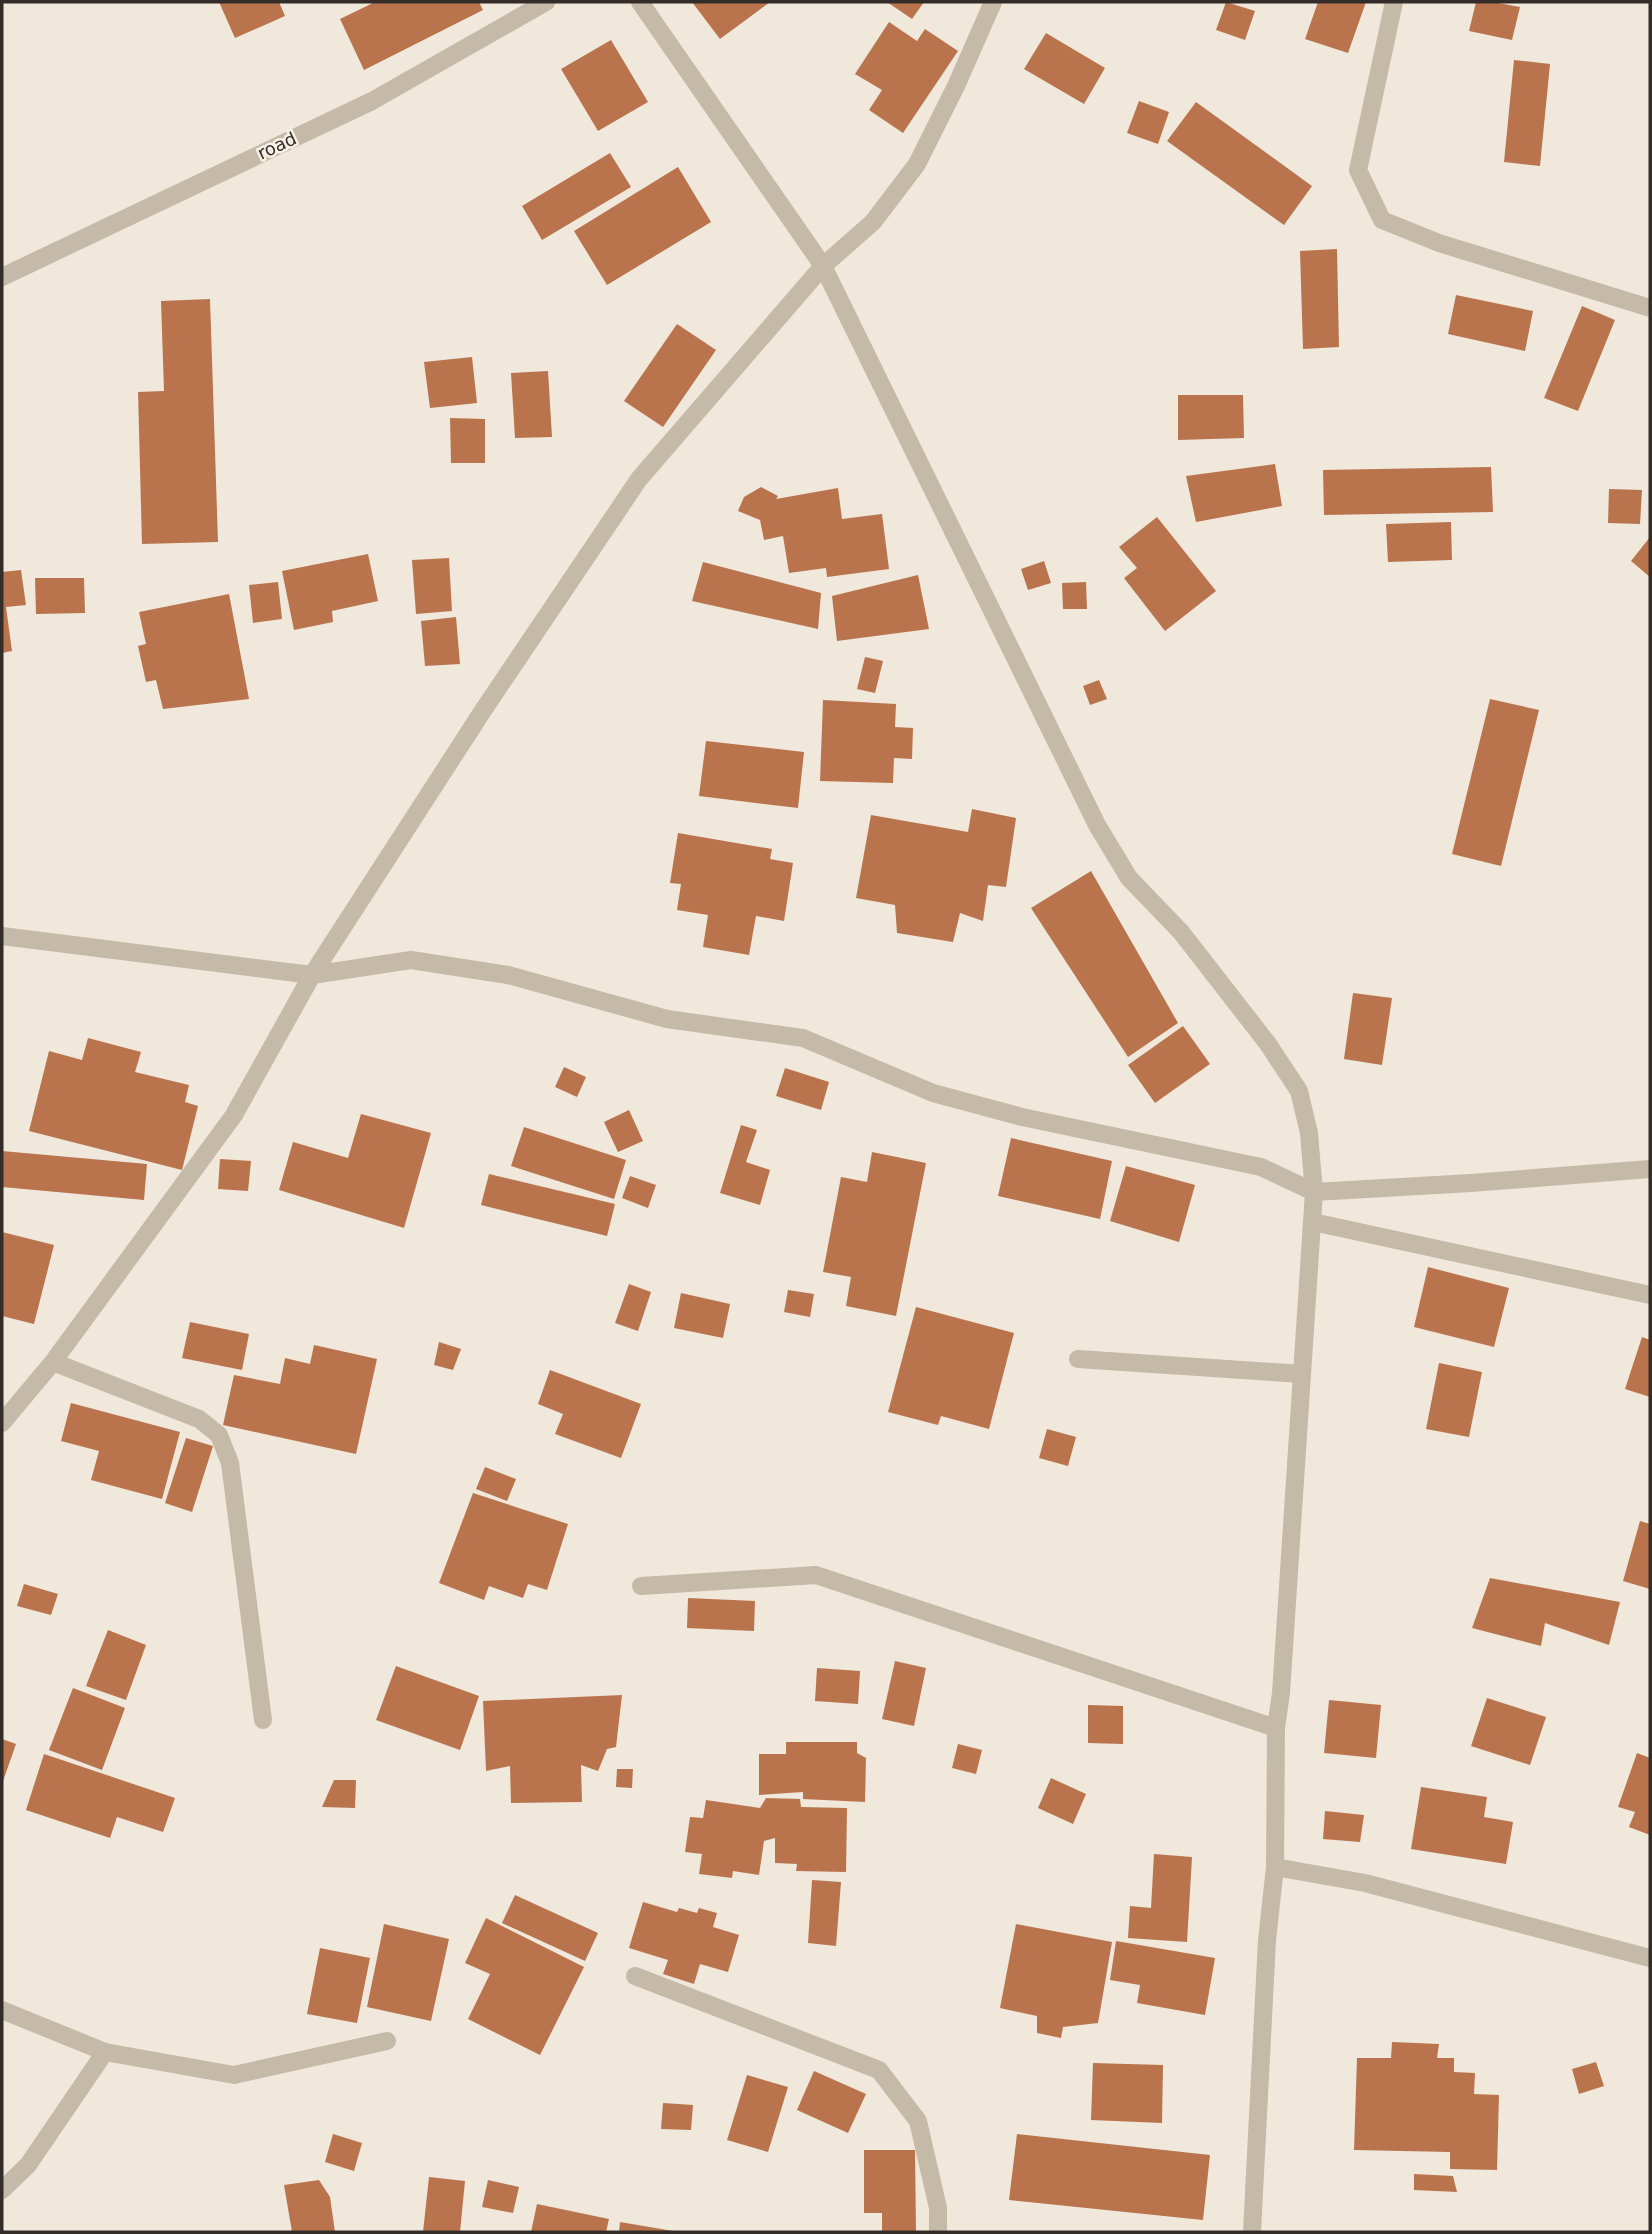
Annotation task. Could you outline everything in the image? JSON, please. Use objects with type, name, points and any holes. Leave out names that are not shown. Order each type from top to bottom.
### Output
[{"type":"street","name":"road","points":[[2,277],[372,101],[547,2]]},
{"type":"street","points":[[640,2],[822,266],[1097,825],[1129,878],[1181,932],[1268,1044],[1299,1091],[1309,1133],[1314,1192],[1313,1222],[1281,1693],[1276,1728],[1275,1867],[1267,1940],[1252,2232]]},
{"type":"street","points":[[2,1423],[53,1362],[234,1115],[312,975],[489,701],[639,479],[822,266],[873,222],[917,164],[956,86],[993,2]]},
{"type":"street","points":[[1394,2],[1358,170],[1382,220],[1439,243],[1650,308]]},
{"type":"street","points":[[2,936],[312,975],[411,960],[508,975],[667,1019],[803,1038],[933,1093],[1022,1117],[1261,1167],[1314,1192],[1650,1169]]},
{"type":"street","points":[[1313,1222],[1650,1295]]},
{"type":"street","points":[[1078,1359],[1303,1374]]},
{"type":"street","points":[[53,1362],[200,1419],[219,1435],[230,1463],[263,1720]]},
{"type":"street","points":[[641,1586],[816,1575],[1276,1728]]},
{"type":"street","points":[[1275,1867],[1365,1883],[1650,1958]]},
{"type":"street","points":[[635,1976],[878,2070],[918,2121],[938,2208],[938,2232]]},
{"type":"street","points":[[2,2010],[105,2052],[234,2075],[387,2041]]},
{"type":"street","points":[[2,2190],[28,2165],[105,2052]]},
{"type":"building","points":[[219,2],[279,2],[285,16],[235,38]]},
{"type":"building","points":[[375,2],[479,2],[483,10],[364,70],[340,19]]},
{"type":"building","points":[[692,2],[770,2],[720,39]]},
{"type":"building","points":[[887,2],[924,2],[912,19]]},
{"type":"building","points":[[1226,2],[1255,11],[1245,40],[1216,30]]},
{"type":"building","points":[[1318,2],[1366,2],[1348,53],[1305,39]]},
{"type":"building","points":[[1476,2],[1520,7],[1512,40],[1469,31]]},
{"type":"building","points":[[889,22],[917,41],[925,29],[958,51],[903,133],[869,110],[882,90],[855,74]]},
{"type":"building","points":[[1046,33],[1105,68],[1084,104],[1024,69]]},
{"type":"building","points":[[611,40],[648,102],[598,131],[561,69]]},
{"type":"building","points":[[1514,60],[1550,64],[1540,166],[1504,162]]},
{"type":"building","points":[[1139,101],[1169,112],[1158,144],[1127,133]]},
{"type":"building","points":[[1196,102],[1312,186],[1284,225],[1167,141]]},
{"type":"building","points":[[610,153],[631,187],[542,240],[522,206]]},
{"type":"building","points":[[678,167],[711,222],[607,285],[574,231]]},
{"type":"building","points":[[1337,249],[1339,347],[1303,349],[1300,251]]},
{"type":"building","points":[[1456,295],[1533,311],[1525,351],[1448,334]]},
{"type":"building","points":[[210,299],[218,542],[142,544],[138,392],[164,391],[161,301]]},
{"type":"building","points":[[1582,306],[1615,320],[1578,411],[1544,398]]},
{"type":"building","points":[[677,324],[716,350],[663,427],[624,401]]},
{"type":"building","points":[[472,357],[477,403],[430,408],[424,362]]},
{"type":"building","points":[[548,371],[552,437],[515,438],[511,373]]},
{"type":"building","points":[[1178,395],[1243,395],[1244,438],[1178,440]]},
{"type":"building","points":[[450,418],[485,419],[485,463],[451,463]]},
{"type":"building","points":[[1275,464],[1282,506],[1196,522],[1186,476]]},
{"type":"building","points":[[1491,467],[1493,512],[1324,515],[1323,470]]},
{"type":"building","points":[[761,487],[778,496],[776,499],[838,488],[842,519],[882,514],[889,569],[827,577],[826,568],[789,573],[783,536],[764,540],[760,520],[738,511],[744,497]]},
{"type":"building","points":[[1609,489],[1642,490],[1640,524],[1608,523]]},
{"type":"building","points":[[1157,517],[1216,591],[1165,631],[1124,578],[1137,568],[1119,547]]},
{"type":"building","points":[[1451,522],[1452,560],[1388,562],[1386,524]]},
{"type":"building","points":[[1650,537],[1650,577],[1631,561]]},
{"type":"building","points":[[368,554],[378,601],[332,611],[333,622],[294,630],[282,571]]},
{"type":"building","points":[[449,558],[452,611],[416,614],[412,560]]},
{"type":"building","points":[[1044,561],[1051,583],[1028,590],[1021,569]]},
{"type":"building","points":[[703,562],[821,593],[818,629],[692,601]]},
{"type":"building","points":[[21,570],[26,605],[6,607],[12,651],[2,653],[2,572]]},
{"type":"building","points":[[918,575],[929,629],[837,641],[832,596]]},
{"type":"building","points":[[35,578],[84,578],[85,613],[36,614]]},
{"type":"building","points":[[278,582],[282,619],[253,623],[249,585]]},
{"type":"building","points":[[1086,582],[1087,609],[1063,609],[1062,583]]},
{"type":"building","points":[[229,594],[249,699],[163,709],[156,680],[146,682],[138,646],[146,644],[139,612]]},
{"type":"building","points":[[456,617],[460,664],[425,666],[421,621]]},
{"type":"building","points":[[865,657],[883,661],[875,693],[857,689]]},
{"type":"building","points":[[1099,680],[1107,699],[1090,705],[1083,686]]},
{"type":"building","points":[[1490,699],[1539,710],[1501,866],[1452,854]]},
{"type":"building","points":[[823,700],[896,704],[895,727],[913,728],[912,759],[894,758],[893,783],[820,781]]},
{"type":"building","points":[[706,741],[804,752],[798,808],[699,796]]},
{"type":"building","points":[[972,809],[1016,818],[1006,887],[988,885],[983,921],[960,913],[953,942],[897,933],[895,905],[856,898],[871,815],[968,832]]},
{"type":"building","points":[[678,833],[772,849],[770,859],[793,863],[784,921],[756,916],[749,955],[703,947],[708,915],[677,910],[681,884],[670,883]]},
{"type":"building","points":[[1091,871],[1178,1023],[1128,1057],[1031,908]]},
{"type":"building","points":[[1353,993],[1392,998],[1382,1065],[1344,1059]]},
{"type":"building","points":[[1183,1026],[1210,1064],[1155,1103],[1128,1065]]},
{"type":"building","points":[[88,1038],[141,1052],[135,1072],[189,1085],[185,1102],[198,1106],[182,1170],[29,1131],[49,1051],[82,1060]]},
{"type":"building","points":[[564,1067],[586,1077],[577,1097],[555,1087]]},
{"type":"building","points":[[785,1068],[829,1082],[821,1110],[776,1096]]},
{"type":"building","points":[[629,1110],[643,1141],[618,1152],[604,1122]]},
{"type":"building","points":[[361,1114],[431,1133],[404,1228],[279,1190],[293,1142],[348,1158]]},
{"type":"building","points":[[741,1125],[757,1130],[746,1162],[770,1170],[760,1205],[720,1193]]},
{"type":"building","points":[[524,1127],[626,1160],[614,1199],[511,1166]]},
{"type":"building","points":[[1011,1138],[1112,1161],[1100,1219],[998,1196]]},
{"type":"building","points":[[2,1151],[147,1164],[144,1200],[2,1187]]},
{"type":"building","points":[[872,1152],[926,1163],[896,1316],[846,1306],[851,1277],[823,1272],[841,1177],[867,1182]]},
{"type":"building","points":[[220,1159],[251,1161],[248,1191],[218,1189]]},
{"type":"building","points":[[1126,1166],[1195,1185],[1179,1242],[1110,1221]]},
{"type":"building","points":[[489,1174],[615,1204],[607,1236],[481,1205]]},
{"type":"building","points":[[630,1176],[656,1185],[648,1208],[622,1198]]},
{"type":"building","points":[[2,1232],[54,1245],[34,1324],[2,1316]]},
{"type":"building","points":[[1428,1267],[1509,1288],[1494,1347],[1414,1327]]},
{"type":"building","points":[[629,1284],[651,1292],[638,1331],[615,1323]]},
{"type":"building","points":[[788,1290],[814,1294],[810,1317],[784,1312]]},
{"type":"building","points":[[681,1293],[730,1304],[723,1338],[674,1328]]},
{"type":"building","points":[[916,1307],[1014,1333],[989,1429],[941,1416],[938,1425],[888,1412]]},
{"type":"building","points":[[190,1322],[249,1334],[242,1370],[182,1358]]},
{"type":"building","points":[[1642,1337],[1650,1340],[1650,1397],[1625,1389]]},
{"type":"building","points":[[439,1342],[461,1349],[453,1370],[434,1365]]},
{"type":"building","points":[[314,1345],[377,1359],[356,1454],[223,1425],[234,1375],[280,1384],[285,1358],[310,1364]]},
{"type":"building","points":[[1439,1363],[1482,1372],[1469,1437],[1426,1429]]},
{"type":"building","points":[[550,1370],[641,1404],[621,1458],[555,1434],[563,1414],[538,1404]]},
{"type":"building","points":[[71,1403],[180,1432],[162,1499],[91,1480],[99,1451],[61,1441]]},
{"type":"building","points":[[1047,1429],[1076,1437],[1068,1466],[1039,1458]]},
{"type":"building","points":[[186,1438],[213,1446],[192,1512],[165,1503]]},
{"type":"building","points":[[485,1467],[516,1479],[507,1501],[476,1489]]},
{"type":"building","points":[[473,1493],[568,1524],[547,1590],[528,1584],[523,1598],[489,1586],[484,1600],[439,1583]]},
{"type":"building","points":[[1640,1521],[1650,1524],[1650,1589],[1623,1581]]},
{"type":"building","points":[[1490,1578],[1620,1602],[1609,1645],[1545,1623],[1541,1646],[1472,1628]]},
{"type":"building","points":[[24,1584],[58,1594],[51,1615],[17,1606]]},
{"type":"building","points":[[688,1598],[755,1601],[754,1631],[687,1628]]},
{"type":"building","points":[[108,1630],[146,1645],[126,1700],[86,1686]]},
{"type":"building","points":[[895,1661],[926,1668],[914,1726],[882,1719]]},
{"type":"building","points":[[396,1666],[479,1696],[460,1750],[376,1720]]},
{"type":"building","points":[[817,1668],[860,1671],[858,1704],[815,1701]]},
{"type":"building","points":[[73,1688],[125,1708],[102,1770],[49,1750]]},
{"type":"building","points":[[622,1695],[616,1747],[607,1749],[598,1771],[581,1765],[582,1802],[511,1803],[510,1766],[486,1771],[483,1701]]},
{"type":"building","points":[[1487,1698],[1546,1717],[1530,1765],[1471,1746]]},
{"type":"building","points":[[1329,1700],[1381,1705],[1376,1758],[1324,1753]]},
{"type":"building","points":[[1088,1705],[1123,1706],[1123,1744],[1088,1743]]},
{"type":"building","points":[[2,1739],[16,1744],[2,1784]]},
{"type":"building","points":[[786,1742],[857,1742],[857,1753],[866,1758],[865,1802],[803,1799],[803,1792],[759,1795],[759,1754],[786,1754]]},
{"type":"building","points":[[958,1744],[982,1750],[976,1774],[952,1768]]},
{"type":"building","points":[[1637,1753],[1650,1758],[1650,1835],[1629,1827],[1635,1812],[1618,1807]]},
{"type":"building","points":[[44,1754],[175,1798],[163,1832],[117,1817],[110,1838],[26,1810]]},
{"type":"building","points":[[617,1769],[633,1769],[632,1788],[616,1787]]},
{"type":"building","points":[[1051,1778],[1086,1794],[1073,1824],[1038,1808]]},
{"type":"building","points":[[334,1780],[356,1780],[355,1808],[322,1807]]},
{"type":"building","points":[[1421,1787],[1487,1797],[1484,1817],[1513,1822],[1506,1864],[1411,1849]]},
{"type":"building","points":[[766,1798],[800,1799],[801,1807],[847,1808],[846,1872],[796,1871],[797,1864],[775,1863],[775,1838],[764,1841],[759,1875],[733,1871],[732,1878],[699,1874],[702,1854],[685,1852],[690,1817],[703,1818],[706,1800],[760,1808]]},
{"type":"building","points":[[1325,1811],[1364,1815],[1360,1842],[1323,1839]]},
{"type":"building","points":[[1154,1854],[1192,1857],[1187,1942],[1128,1938],[1130,1906],[1151,1908]]},
{"type":"building","points":[[812,1880],[841,1882],[836,1946],[808,1943]]},
{"type":"building","points":[[515,1895],[598,1933],[585,1961],[502,1923]]},
{"type":"building","points":[[643,1902],[677,1912],[679,1908],[697,1913],[699,1908],[717,1913],[713,1927],[739,1935],[728,1972],[700,1964],[694,1984],[663,1974],[668,1960],[629,1948]]},
{"type":"building","points":[[486,1918],[584,1967],[540,2055],[468,2019],[490,1974],[465,1963]]},
{"type":"building","points":[[384,1924],[449,1939],[431,2021],[367,2007]]},
{"type":"building","points":[[1016,1924],[1112,1942],[1098,2023],[1063,2027],[1061,2038],[1037,2033],[1037,2016],[1000,2008]]},
{"type":"building","points":[[1116,1941],[1215,1958],[1205,2015],[1137,2003],[1140,1985],[1110,1980]]},
{"type":"building","points":[[320,1948],[370,1958],[357,2023],[307,2014]]},
{"type":"building","points":[[1392,2042],[1439,2044],[1437,2058],[1454,2058],[1454,2072],[1475,2073],[1474,2094],[1499,2095],[1497,2170],[1450,2169],[1450,2152],[1354,2150],[1357,2058],[1391,2058]]},
{"type":"building","points":[[1596,2062],[1604,2086],[1579,2094],[1572,2069]]},
{"type":"building","points":[[1093,2063],[1163,2065],[1162,2123],[1091,2120]]},
{"type":"building","points":[[814,2071],[866,2094],[848,2133],[797,2110]]},
{"type":"building","points":[[747,2075],[788,2087],[768,2152],[727,2140]]},
{"type":"building","points":[[663,2103],[693,2105],[691,2130],[661,2129]]},
{"type":"building","points":[[333,2134],[362,2143],[354,2171],[325,2162]]},
{"type":"building","points":[[1017,2134],[1210,2155],[1203,2220],[1009,2200]]},
{"type":"building","points":[[864,2150],[915,2150],[916,2232],[882,2232],[882,2213],[864,2213]]},
{"type":"building","points":[[1414,2174],[1453,2176],[1457,2192],[1414,2190]]},
{"type":"building","points":[[429,2177],[465,2181],[460,2232],[423,2232]]},
{"type":"building","points":[[319,2180],[330,2197],[335,2232],[292,2232],[284,2185]]},
{"type":"building","points":[[488,2180],[519,2187],[513,2213],[482,2207]]},
{"type":"building","points":[[537,2204],[609,2219],[606,2232],[531,2232]]},
{"type":"building","points":[[620,2222],[673,2231],[673,2232],[619,2232]]}]
